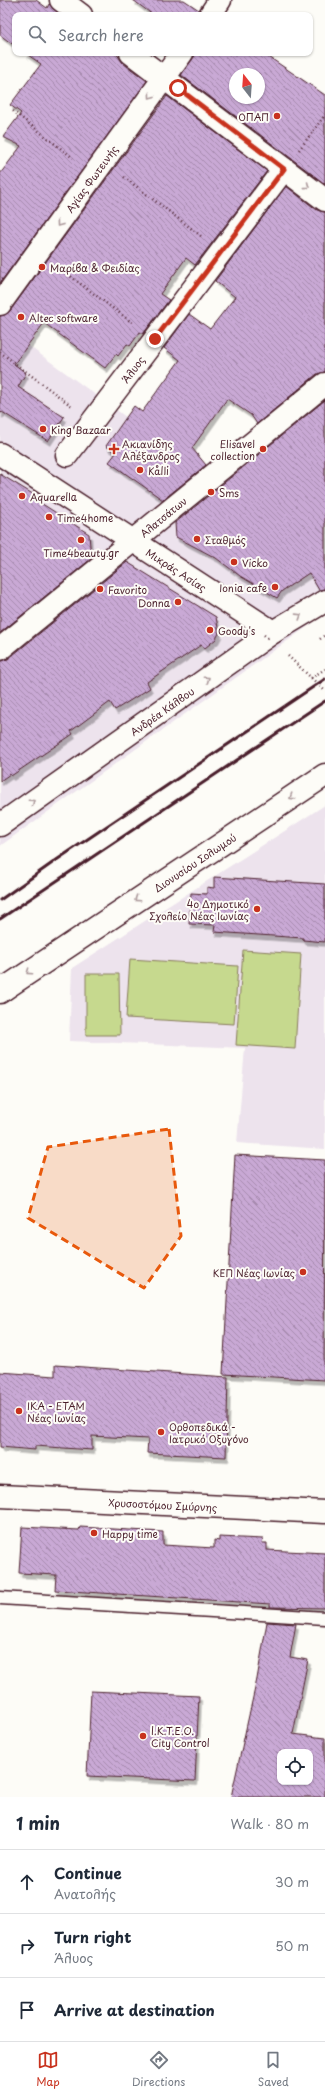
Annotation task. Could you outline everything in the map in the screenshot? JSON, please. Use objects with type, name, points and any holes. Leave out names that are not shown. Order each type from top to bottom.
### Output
[{"type":"street","points":[[61,0],[77,12]]},
{"type":"street","points":[[212,12],[220,0]]},
{"type":"street","points":[[135,56],[325,200]]},
{"type":"street","name":"Αγίας Φωτεινής","points":[[0,304],[180,56]]},
{"type":"street","name":"Άλυος","points":[[67,455],[284,169]]},
{"type":"street","name":"Αλατσάτων","points":[[0,649],[325,384]]},
{"type":"street","name":"Μικράς Ασίας","points":[[0,454],[133,540],[269,636]]},
{"type":"street","name":"Ανδρέα Κάλβου","points":[[0,825],[269,636],[325,600]]},
{"type":"street","name":"Διονυσίου Σολωμού","points":[[1,989],[325,775]]},
{"type":"street","name":"Χρυσοστόμου Σμύρνης","points":[[0,1496],[325,1512]]},
{"type":"lane","points":[[0,1598],[325,1618]]},
{"type":"path","points":[[12,111],[74,159]]},
{"type":"path","points":[[284,169],[325,115]]},
{"type":"path","points":[[104,162],[221,251]]},
{"type":"path","points":[[54,264],[155,339]]},
{"type":"path","points":[[0,352],[93,422]]},
{"type":"path","points":[[320,639],[325,636]]},
{"type":"path","points":[[288,656],[325,691]]},
{"type":"path","points":[[311,678],[325,669]]},
{"type":"highlighted area","points":[[169,1129],[181,1236],[144,1288],[28,1218],[48,1147]]},
{"type":"shaded area","points":[[0,325],[256,512],[325,466],[325,614],[0,846]]},
{"type":"shaded area","points":[[325,805],[325,1149],[237,1143],[245,1048],[69,1041],[72,968]]},
{"type":"green space","points":[[243,950],[301,954],[295,1049],[236,1045]]},
{"type":"green space","points":[[130,959],[238,966],[234,1024],[126,1018]]},
{"type":"green space","points":[[86,974],[119,974],[120,1035],[86,1035]]},
{"type":"building","points":[[0,0],[36,0],[47,8],[49,4],[57,12],[12,12],[12,44],[0,35]]},
{"type":"building","points":[[133,0],[184,0],[199,10],[199,12],[149,12]]},
{"type":"building","points":[[29,56],[118,56],[123,63],[147,81],[0,283],[0,174],[21,146],[3,137],[21,113],[10,105],[41,64]]},
{"type":"building","points":[[195,56],[267,56],[325,95],[325,184],[181,75]]},
{"type":"building","points":[[167,96],[267,171],[195,265],[186,258],[160,294],[169,300],[143,334],[140,332],[130,346],[127,344],[118,356],[116,354],[105,368],[44,323],[14,364],[26,373],[18,387],[64,417],[48,441],[2,412],[0,414],[0,316],[10,311]]},
{"type":"building","points":[[286,186],[317,210],[325,212],[325,372],[317,374],[257,424],[251,415],[227,399],[192,448],[206,465],[163,500],[109,462],[116,453],[106,446],[134,406],[142,412],[180,360],[164,348],[189,314],[210,329],[235,297],[215,281]]},
{"type":"building","points":[[325,400],[325,589],[319,590],[309,573],[282,591],[277,598],[240,576],[216,558],[176,537],[175,523]]},
{"type":"building","points":[[0,474],[36,496],[33,498],[89,534],[91,559],[0,633]]},
{"type":"building","points":[[127,562],[216,617],[219,633],[216,639],[205,648],[201,645],[147,682],[150,688],[115,710],[110,702],[71,731],[73,734],[11,776],[10,774],[0,781],[0,661],[8,659]]},
{"type":"building","name":"4ο Δημοτικό Σχολείο Νέας Ιωνίας","points":[[214,877],[325,884],[325,942],[303,940],[303,938],[214,932],[215,925],[189,924],[191,893],[207,894],[207,887],[214,888]]},
{"type":"building","points":[[235,1155],[325,1160],[324,1380],[223,1374]]},
{"type":"building","points":[[55,1365],[228,1377],[226,1457],[147,1453],[148,1439],[92,1436],[92,1450],[35,1446],[35,1450],[0,1447],[0,1372],[55,1376]]},
{"type":"building","points":[[22,1527],[79,1530],[80,1527],[163,1532],[163,1545],[214,1548],[214,1540],[219,1541],[219,1537],[263,1539],[262,1543],[267,1543],[267,1550],[325,1553],[325,1608],[270,1607],[270,1604],[55,1590],[56,1575],[19,1573]]},
{"type":"building","points":[[267,1622],[296,1624],[290,1657],[308,1660],[293,1734],[325,1738],[325,1797],[231,1797],[257,1679]]},
{"type":"building","name":"I.Κ.Τ.Ε.Ο. City Control","points":[[91,1691],[199,1696],[195,1781],[87,1776]]},
{"type":"railway","points":[[0,900],[58,859],[325,679]]},
{"type":"railway","points":[[0,919],[325,701]]},
{"type":"place","name":"ΟΠΑΠ","points":[[277,116]]},
{"type":"place","name":"Μαρίβα & Φειδίας","points":[[42,267]]},
{"type":"place","name":"Altec software","points":[[21,317]]},
{"type":"place","name":"King Bazaar","points":[[43,429]]},
{"type":"place","name":"Ακιανίδης Αλέξανδρος","points":[[114,449]]},
{"type":"place","name":"Elisavel collection","points":[[263,449]]},
{"type":"place","name":"Kålli","points":[[140,470]]},
{"type":"place","name":"Sms","points":[[211,492]]},
{"type":"place","name":"Aquarella","points":[[22,496]]},
{"type":"place","name":"Time4home","points":[[49,517]]},
{"type":"place","name":"Σταθμός","points":[[197,539]]},
{"type":"place","name":"Time4beauty.gr","points":[[81,540]]},
{"type":"place","name":"Vicko","points":[[234,562]]},
{"type":"place","name":"Ionia cafe","points":[[275,587]]},
{"type":"place","name":"Favorito","points":[[100,589]]},
{"type":"place","name":"Donna","points":[[178,602]]},
{"type":"place","name":"Goody's","points":[[210,630]]},
{"type":"place","name":"4ο Δημοτικό Σχολείο Νέας Ιωνίας","points":[[257,909]]},
{"type":"place","name":"ΚΕΠ Νέας Ιωνίας","points":[[303,1272]]},
{"type":"place","name":"ΙΚΑ - ΕΤΑΜ Νέας Ιωνίας","points":[[19,1411]]},
{"type":"place","name":"Ορθοπεδικά - Ιατρικό Οξυγόνο","points":[[161,1432]]},
{"type":"place","name":"Happy time","points":[[94,1533]]},
{"type":"place","name":"I.Κ.Τ.Ε.Ο. City Control","points":[[143,1736]]},
{"type":"route","points":[[155,339],[284,169],[178,88]]}]
